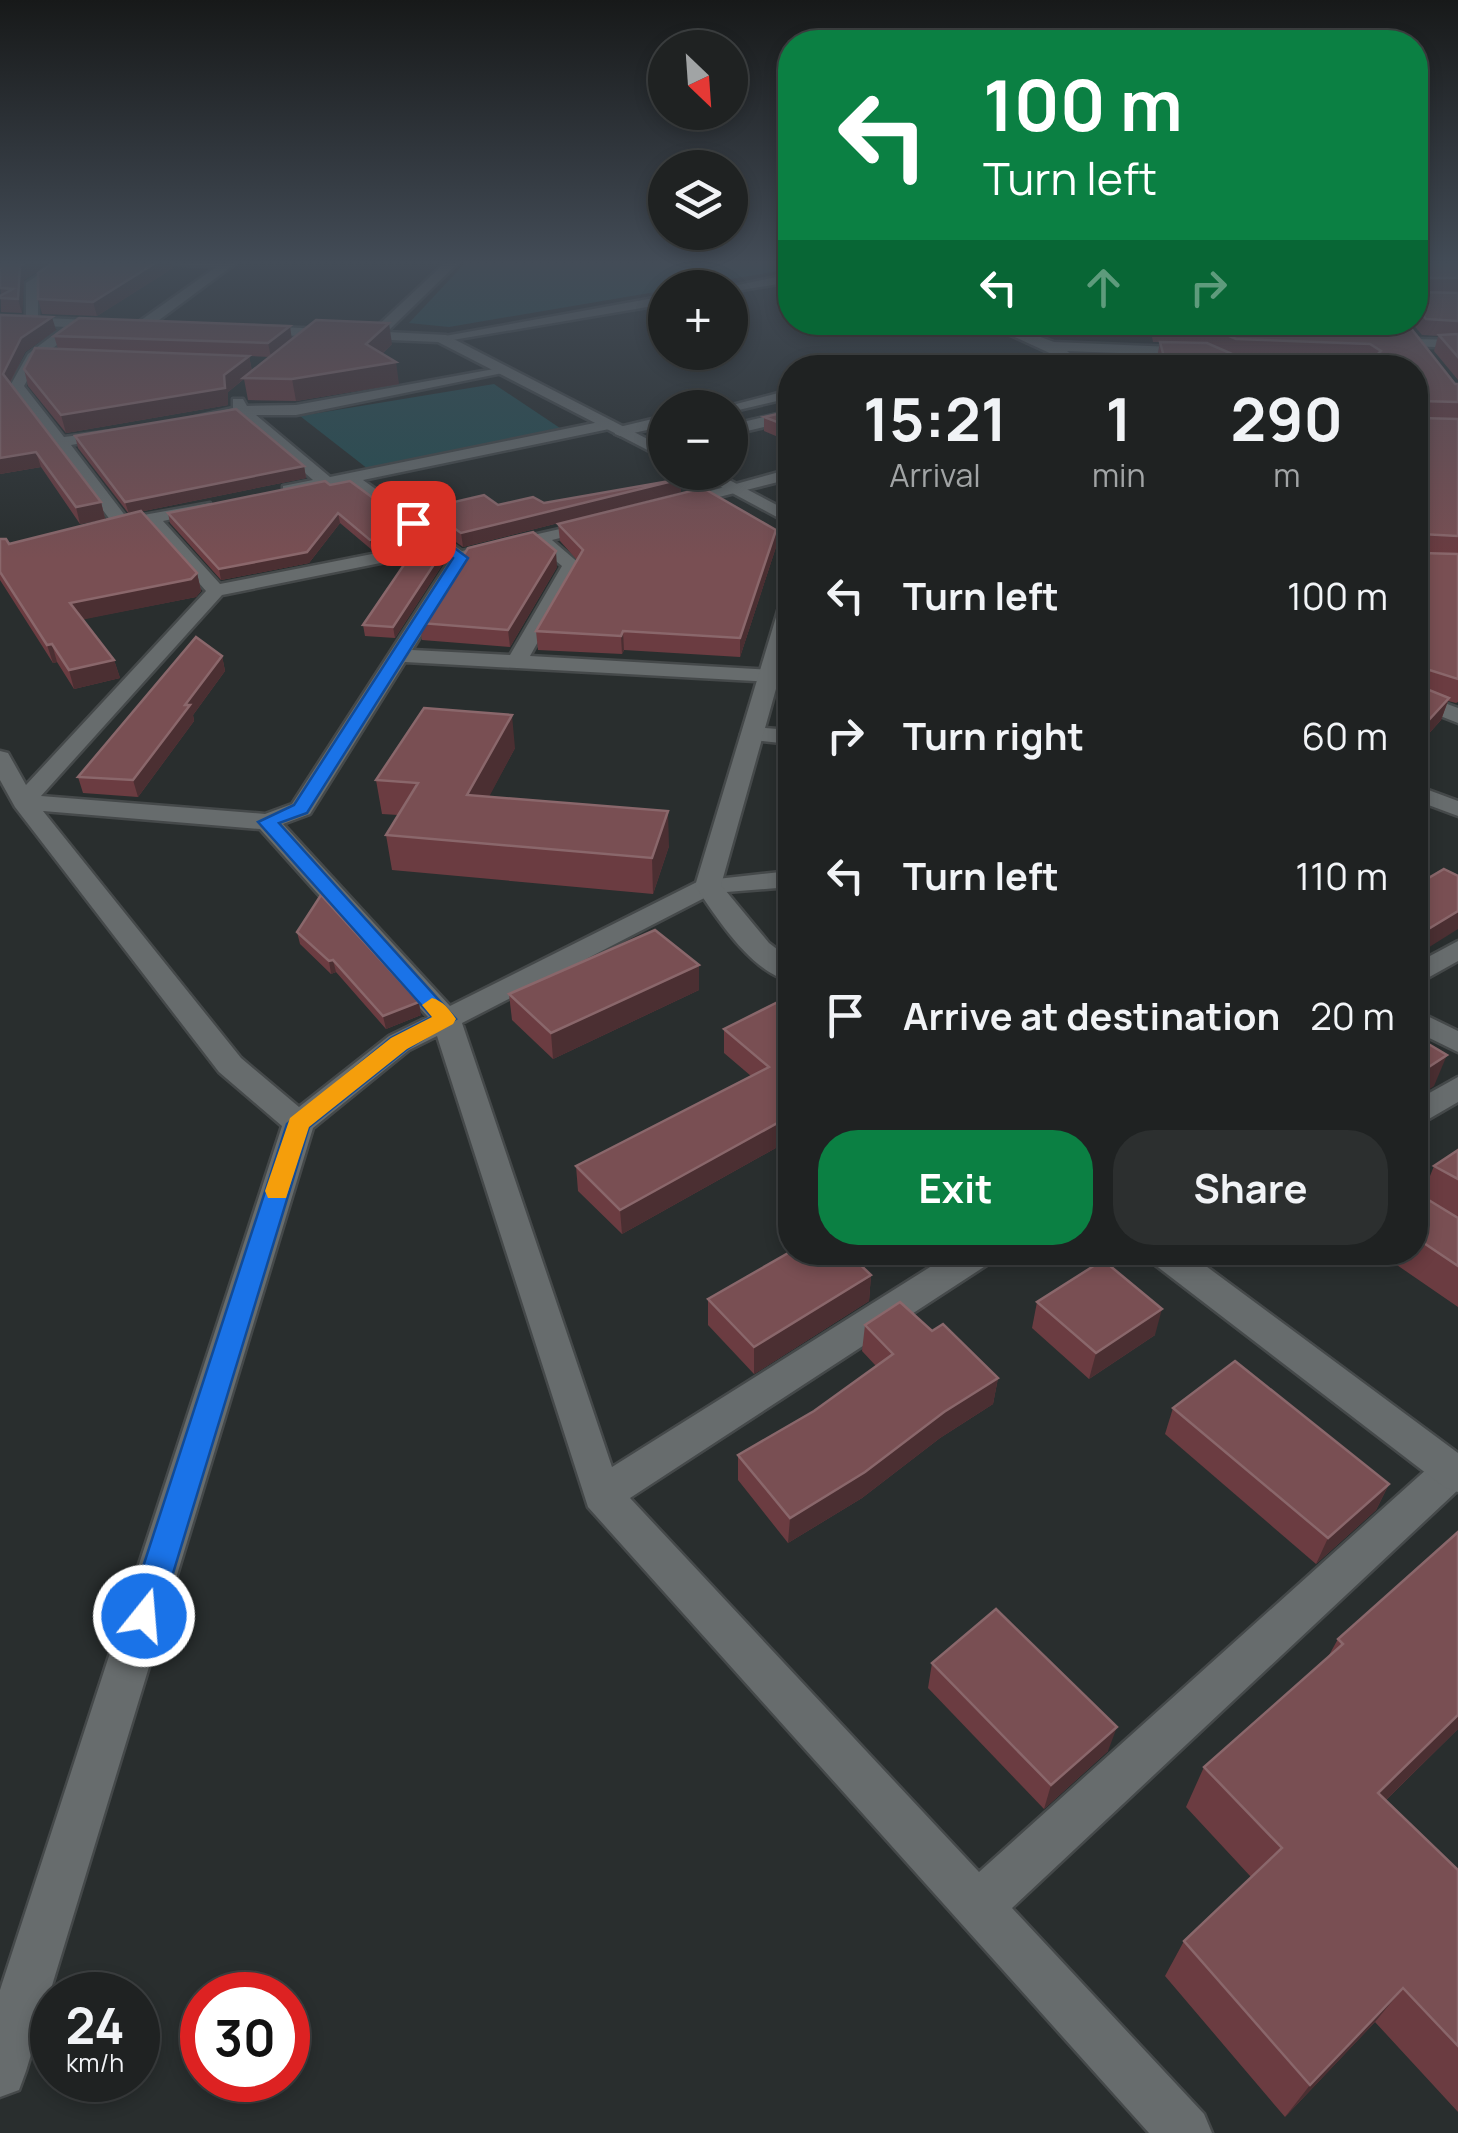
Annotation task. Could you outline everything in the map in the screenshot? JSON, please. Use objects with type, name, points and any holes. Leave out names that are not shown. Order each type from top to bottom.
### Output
[{"type":"street","points":[[31,360],[17,386],[22,407],[58,442],[123,524]]},
{"type":"street","points":[[483,360],[648,442]]},
{"type":"street","points":[[186,420],[242,410],[296,410],[506,371]]},
{"type":"street","points":[[249,387],[236,398],[242,410],[327,482]]},
{"type":"street","points":[[748,403],[778,397]]},
{"type":"street","points":[[748,426],[778,419]]},
{"type":"street","points":[[268,494],[648,423]]},
{"type":"street","points":[[58,442],[132,430]]},
{"type":"street","points":[[748,485],[778,477]]},
{"type":"street","points":[[350,478],[452,552]]},
{"type":"street","points":[[655,508],[729,490]]},
{"type":"street","points":[[735,490],[778,512]]},
{"type":"street","points":[[88,531],[229,502]]},
{"type":"street","points":[[151,518],[216,591]]},
{"type":"street","points":[[23,802],[216,591],[539,538],[617,518]]},
{"type":"street","points":[[517,661],[572,565],[539,538]]},
{"type":"street","points":[[23,802],[267,822],[301,809],[398,656],[452,552]]},
{"type":"street","points":[[398,656],[778,676]]},
{"type":"street","points":[[708,886],[752,734],[778,680]]},
{"type":"street","points":[[1428,703],[1458,716]]},
{"type":"street","points":[[752,734],[778,736]]},
{"type":"street","points":[[0,758],[23,802],[230,1064],[299,1124]]},
{"type":"street","points":[[1428,797],[1458,808]]},
{"type":"street","points":[[267,822],[446,1019],[602,1494],[1185,2133]]},
{"type":"street","points":[[0,2071],[299,1124],[399,1044],[446,1019],[708,886],[778,880]]},
{"type":"street","points":[[708,886],[759,949],[778,964]]},
{"type":"street","points":[[1428,968],[1458,949]]},
{"type":"street","points":[[1428,1026],[1458,1043]]},
{"type":"street","points":[[1428,1107],[1458,1087]]},
{"type":"street","points":[[602,1494],[961,1265]]},
{"type":"street","points":[[978,1906],[1455,1473],[1179,1265]]},
{"type":"shaded area","points":[[494,384],[560,428],[368,469],[300,416]]},
{"type":"building","points":[[0,360],[10,360],[3,374],[101,502],[76,507],[36,452],[0,458]]},
{"type":"building","points":[[29,360],[244,360],[224,375],[225,388],[61,415],[24,369]]},
{"type":"building","points":[[266,360],[396,362],[292,379],[243,378]]},
{"type":"building","points":[[1428,360],[1436,360],[1458,384],[1458,402],[1428,401]]},
{"type":"building","points":[[236,409],[304,466],[125,502],[75,436]]},
{"type":"building","points":[[1428,418],[1458,419],[1458,536],[1428,534]]},
{"type":"building","points":[[325,481],[330,485],[350,481],[418,531],[370,540],[338,513],[307,552],[219,569],[168,513]]},
{"type":"building","points":[[648,485],[461,533],[434,514],[441,505],[484,495],[498,505],[533,497],[544,503]]},
{"type":"building","points":[[706,490],[776,530],[740,638],[623,631],[621,636],[536,631],[583,550],[558,524]]},
{"type":"building","points":[[141,511],[197,573],[191,579],[70,603],[114,660],[69,670],[52,644],[47,645],[0,572],[0,539],[9,544]]},
{"type":"building","points":[[533,532],[556,551],[508,630],[420,623],[468,548]]},
{"type":"building","points":[[438,545],[444,549],[393,627],[363,625],[414,550]]},
{"type":"building","points":[[1428,553],[1458,554],[1458,679],[1428,670]]},
{"type":"building","points":[[196,637],[222,656],[133,780],[78,777]]},
{"type":"building","points":[[1428,690],[1449,698],[1428,721]]},
{"type":"building","points":[[424,708],[512,715],[467,795],[668,811],[652,858],[386,835],[418,783],[376,780]]},
{"type":"building","points":[[1444,869],[1458,876],[1458,911],[1428,929],[1428,878]]},
{"type":"building","points":[[321,895],[419,1002],[383,1016],[333,960],[329,961],[297,932]]},
{"type":"building","points":[[655,930],[699,965],[551,1033],[509,994]]},
{"type":"building","points":[[778,1002],[778,1123],[620,1210],[576,1166],[769,1067],[724,1029]]},
{"type":"building","points":[[1428,1044],[1447,1055],[1428,1067]]},
{"type":"building","points":[[1458,1150],[1458,1179],[1434,1166]]},
{"type":"building","points":[[1428,1200],[1458,1218],[1458,1266],[1428,1246]]},
{"type":"building","points":[[778,1259],[778,1265],[861,1265],[871,1275],[754,1347],[708,1299]]},
{"type":"building","points":[[1095,1265],[1109,1265],[1162,1309],[1096,1353],[1037,1302]]},
{"type":"building","points":[[900,1302],[932,1331],[943,1324],[998,1378],[944,1412],[865,1472],[790,1518],[738,1455],[814,1411],[893,1354],[865,1325]]},
{"type":"building","points":[[1235,1361],[1389,1484],[1328,1538],[1173,1408]]},
{"type":"building","points":[[1458,1532],[1458,1715],[1378,1793],[1458,1870],[1458,2046],[1403,1988],[1310,2085],[1184,1941],[1282,1848],[1204,1767],[1343,1644],[1338,1639]]},
{"type":"building","points":[[996,1609],[1117,1727],[1051,1785],[932,1663]]},
{"type":"slow traffic","points":[[277,1191],[299,1124],[399,1044],[446,1019],[432,1005]]},
{"type":"route","points":[[144,1616],[299,1124],[399,1044],[446,1019],[267,822],[301,809],[461,558],[413,523]]}]
